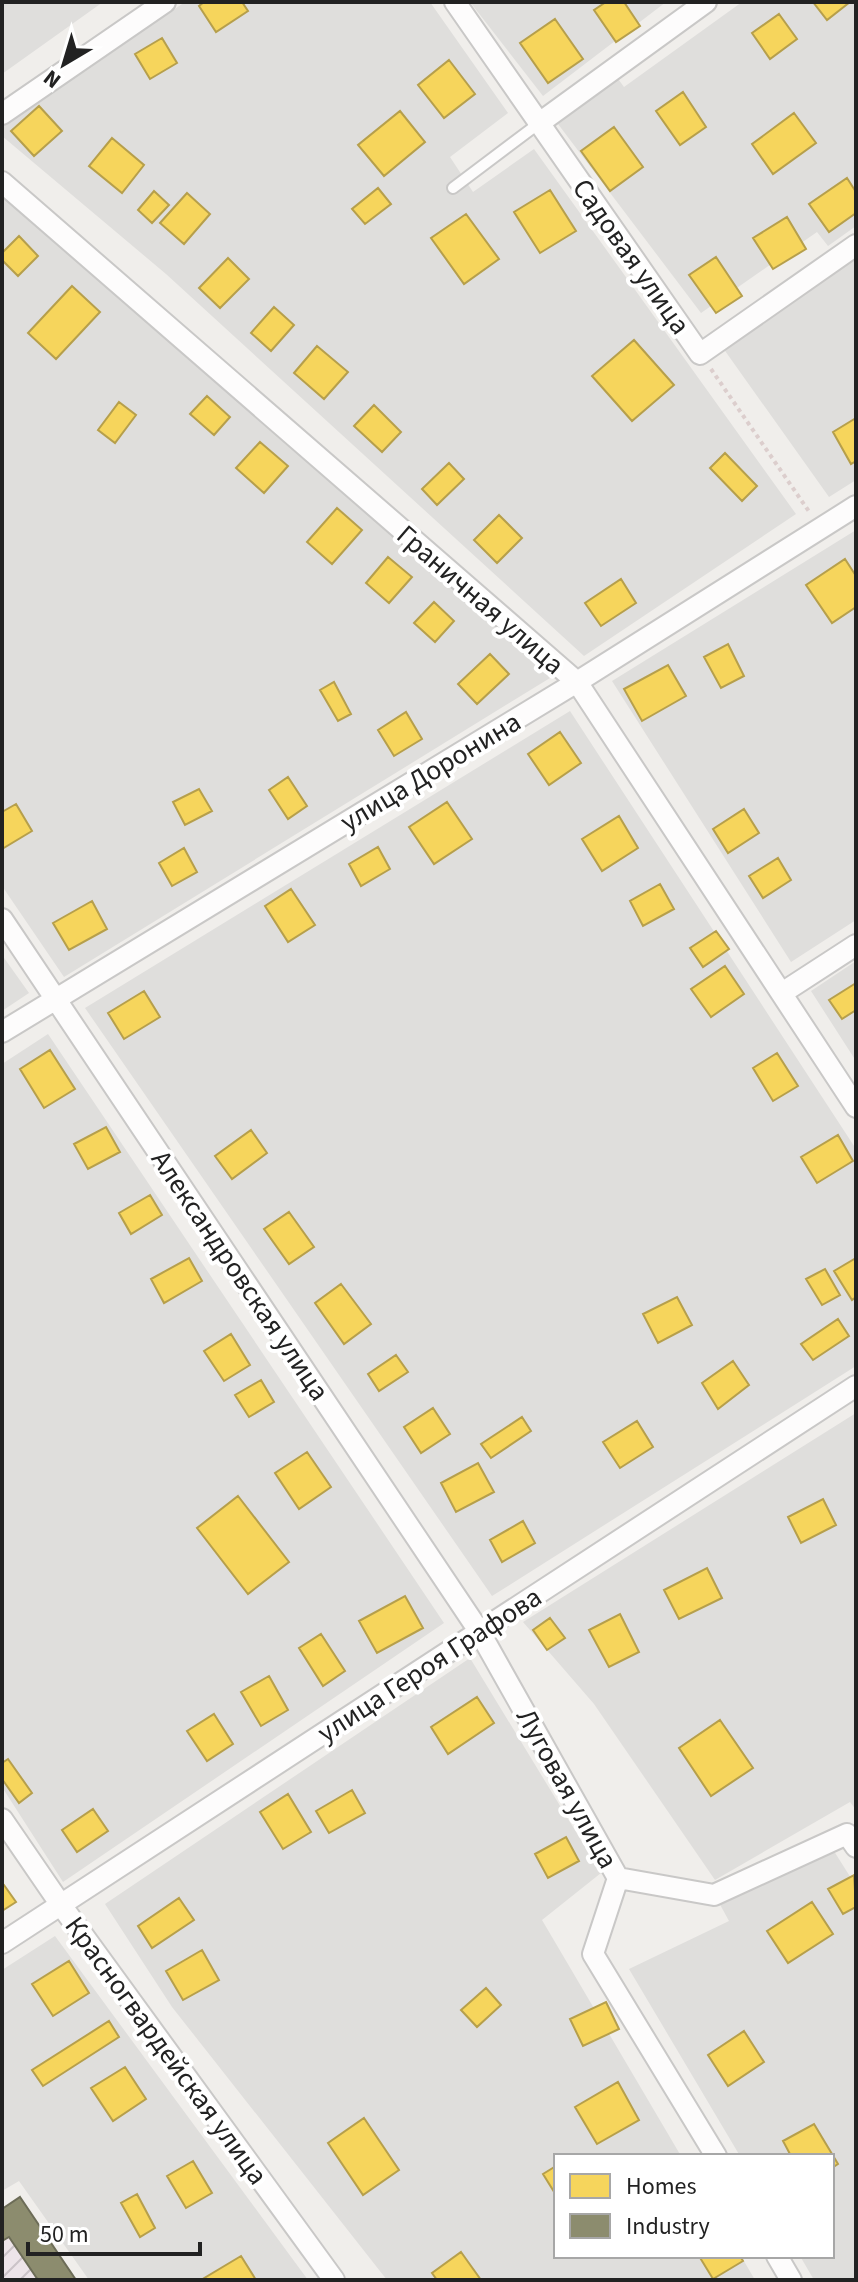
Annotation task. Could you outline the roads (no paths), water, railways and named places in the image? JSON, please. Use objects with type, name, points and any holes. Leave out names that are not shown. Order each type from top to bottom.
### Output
[{"type":"street","points":[[2,114],[165,2]]},
{"type":"street","name":"Садовая улица","points":[[455,2],[700,354],[856,245]]},
{"type":"street","points":[[538,124],[706,2]]},
{"type":"street","name":"Граничная улица","points":[[2,182],[577,682],[856,1107]]},
{"type":"street","name":"улица Доронина","points":[[2,1032],[577,682],[856,506]]},
{"type":"street","name":"Александровская улица","points":[[2,919],[479,1631]]},
{"type":"street","points":[[782,993],[856,945]]},
{"type":"street","name":"улица Героя Графова","points":[[2,1943],[856,1386]]},
{"type":"street","name":"Луговая улица","points":[[479,1631],[618,1878],[593,1954],[715,2154]]},
{"type":"street","name":"Красногвардейская улица","points":[[2,1819],[334,2280]]},
{"type":"street","points":[[618,1878],[714,1895],[847,1834],[856,1847]]},
{"type":"street","points":[[778,2258],[791,2280]]},
{"type":"lane","points":[[453,188],[538,124]]}]
